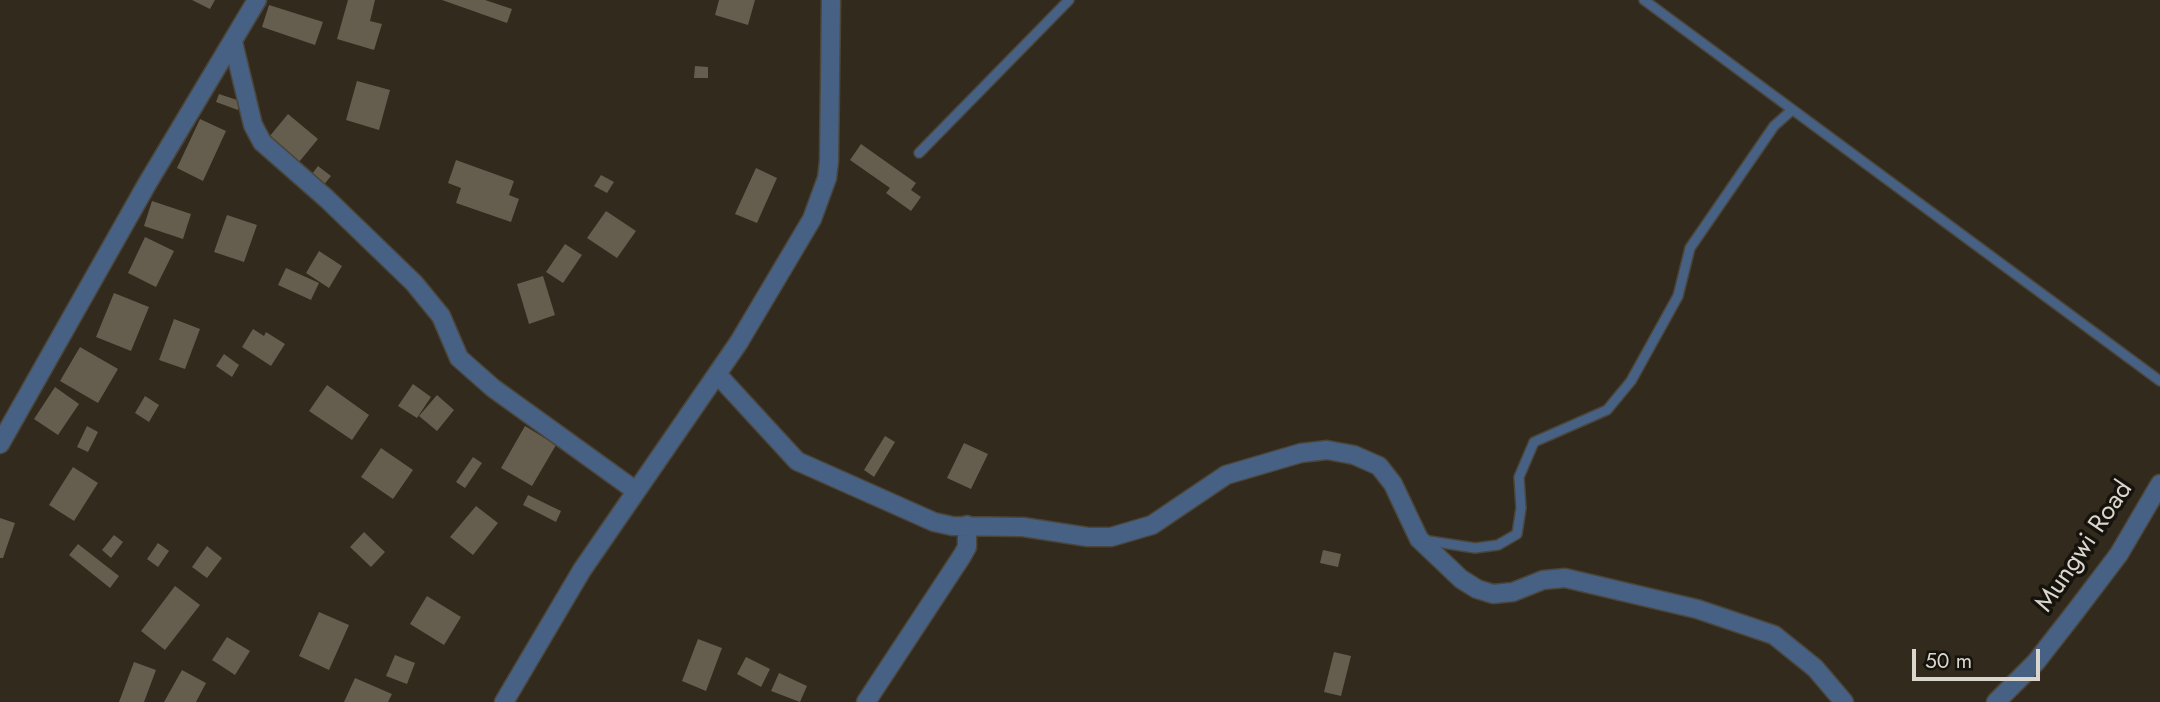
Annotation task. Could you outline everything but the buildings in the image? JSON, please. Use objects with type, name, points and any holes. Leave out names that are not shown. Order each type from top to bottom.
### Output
[{"type":"street","points":[[0,444],[6,418],[257,0]]},
{"type":"street","points":[[504,702],[577,577],[717,374],[800,243],[827,178],[831,136],[831,0]]},
{"type":"street","points":[[233,42],[253,125],[262,142],[327,199],[414,283],[441,316],[459,358],[493,388],[636,491]]},
{"type":"street","points":[[717,374],[797,461],[934,522],[1023,527],[1088,537],[1111,537],[1152,525],[1226,475],[1301,453],[1327,450],[1354,455],[1379,466],[1393,484],[1419,539],[1461,579],[1493,594],[1513,592],[1554,578],[1565,578],[1697,609],[1774,635],[1815,668],[1844,702]]},
{"type":"street","name":"Mungwi Road","points":[[1996,702],[2036,662],[2076,612],[2119,554],[2160,484]]},
{"type":"street","points":[[866,702],[967,547],[967,525]]},
{"type":"lane","points":[[919,153],[1069,0]]},
{"type":"lane","points":[[1644,0],[2160,381]]},
{"type":"lane","points":[[1419,539],[1475,548],[1498,545],[1517,534],[1521,508],[1518,477],[1534,442],[1607,410],[1631,381],[1678,296],[1690,248],[1774,126],[1792,110]]}]
